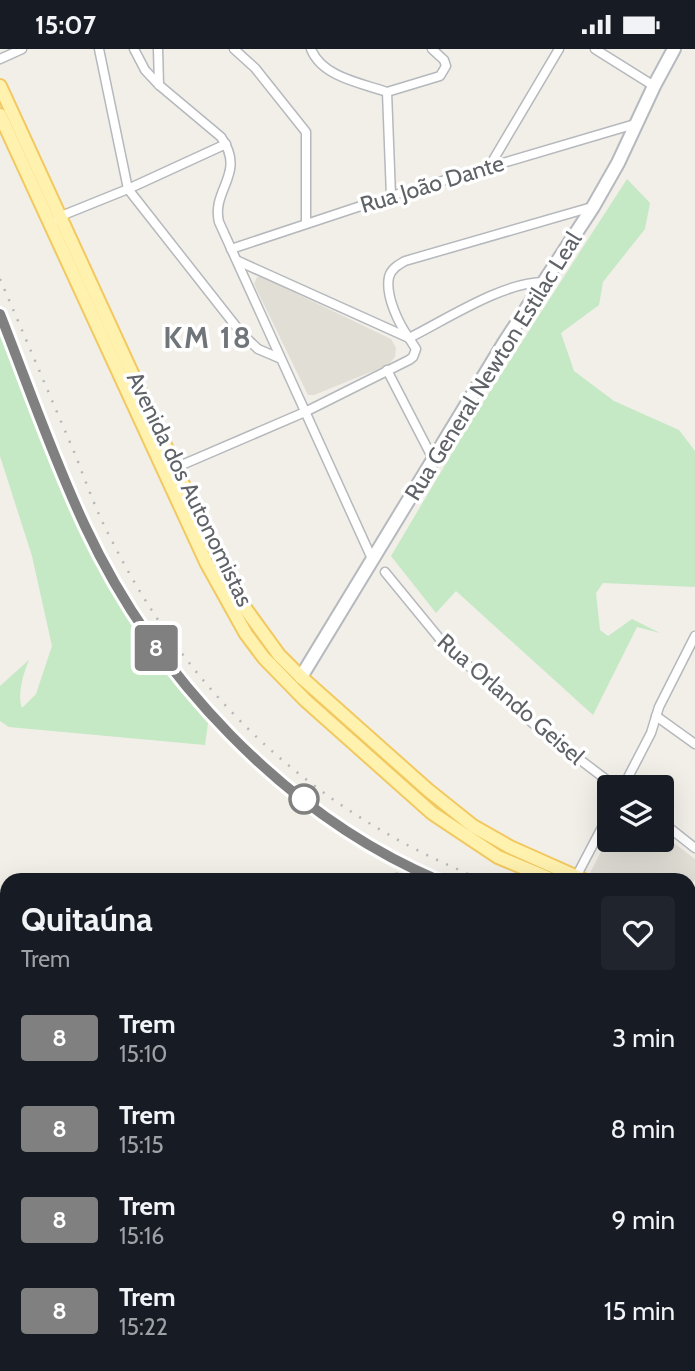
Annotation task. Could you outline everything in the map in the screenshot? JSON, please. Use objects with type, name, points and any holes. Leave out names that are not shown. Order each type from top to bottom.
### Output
[{"type":"main road","name":"Avenida dos Autonomistas","points":[[0,86],[205,532],[245,608],[279,655],[301,677],[428,790],[473,826],[510,847],[567,873]]},
{"type":"main road","name":"Avenida dos Autonomistas","points":[[0,115],[158,458],[229,605],[252,642],[278,673],[319,713],[440,819],[498,857],[536,873]]},
{"type":"main road","points":[[158,458],[164,464],[177,467]]},
{"type":"street","points":[[0,59],[22,49]]},
{"type":"street","points":[[99,49],[128,189],[242,334],[258,349],[279,358]]},
{"type":"street","points":[[134,49],[145,70],[159,85],[212,128],[226,144],[232,163],[217,214],[279,358],[373,561]]},
{"type":"street","points":[[158,49],[159,85]]},
{"type":"street","points":[[234,49],[254,68],[306,132],[306,222]]},
{"type":"street","points":[[311,49],[315,59],[331,72],[387,92],[440,76],[446,66],[444,60],[432,49]]},
{"type":"street","points":[[489,167],[559,49]]},
{"type":"street","points":[[595,49],[654,86]]},
{"type":"street","name":"Rua General Newton Estilac Leal","points":[[301,677],[433,459],[593,207],[618,163],[674,49]]},
{"type":"street","points":[[387,92],[391,196]]},
{"type":"street","name":"Rua João Dante","points":[[231,249],[306,222],[635,124]]},
{"type":"street","points":[[52,226],[61,216],[226,144]]},
{"type":"street","points":[[177,467],[305,412],[413,357],[416,349],[400,323],[388,287],[389,278],[396,266],[405,261],[593,207]]},
{"type":"street","points":[[238,261],[409,338]]},
{"type":"street","points":[[409,338],[506,289],[530,282],[544,282]]},
{"type":"street","points":[[387,370],[433,459]]},
{"type":"street","name":"Rua Orlando Geisel","points":[[386,572],[444,645],[537,727],[600,775]]},
{"type":"street","points":[[629,775],[651,733],[659,707],[695,636]]},
{"type":"street","points":[[656,716],[695,744]]},
{"type":"street","points":[[674,831],[695,848]]},
{"type":"street","points":[[583,873],[597,841]]},
{"type":"shaded area","points":[[257,277],[391,339],[396,348],[395,357],[388,365],[314,395],[308,395],[254,284]]},
{"type":"shaded area","points":[[674,843],[695,859],[695,873],[590,873],[601,852],[674,852]]},
{"type":"green space","points":[[627,179],[650,203],[645,229],[603,282],[599,305],[561,333],[574,371],[614,401],[679,430],[695,451],[695,587],[603,583],[596,593],[600,630],[608,636],[632,619],[660,633],[637,627],[593,715],[456,591],[436,613],[391,556],[476,413]]},
{"type":"green space","points":[[0,335],[85,541],[148,652],[208,723],[205,745],[9,727],[0,721],[0,686],[29,660],[20,691],[22,708],[36,694],[52,646],[32,556],[0,456]]},
{"type":"railway","points":[[0,279],[105,527],[142,596],[179,650],[220,699],[264,744],[313,785],[366,821],[422,853],[467,873]]},
{"type":"railway","points":[[0,314],[85,527],[114,582],[148,636],[187,687],[230,735],[277,779],[328,818],[382,852],[424,873]]},
{"type":"train","name":"8","points":[[0,314],[84,526],[121,593],[154,644],[202,706],[275,776],[353,834],[423,873]]},
{"type":"district","name":"KM 18","points":[[208,337]]}]
